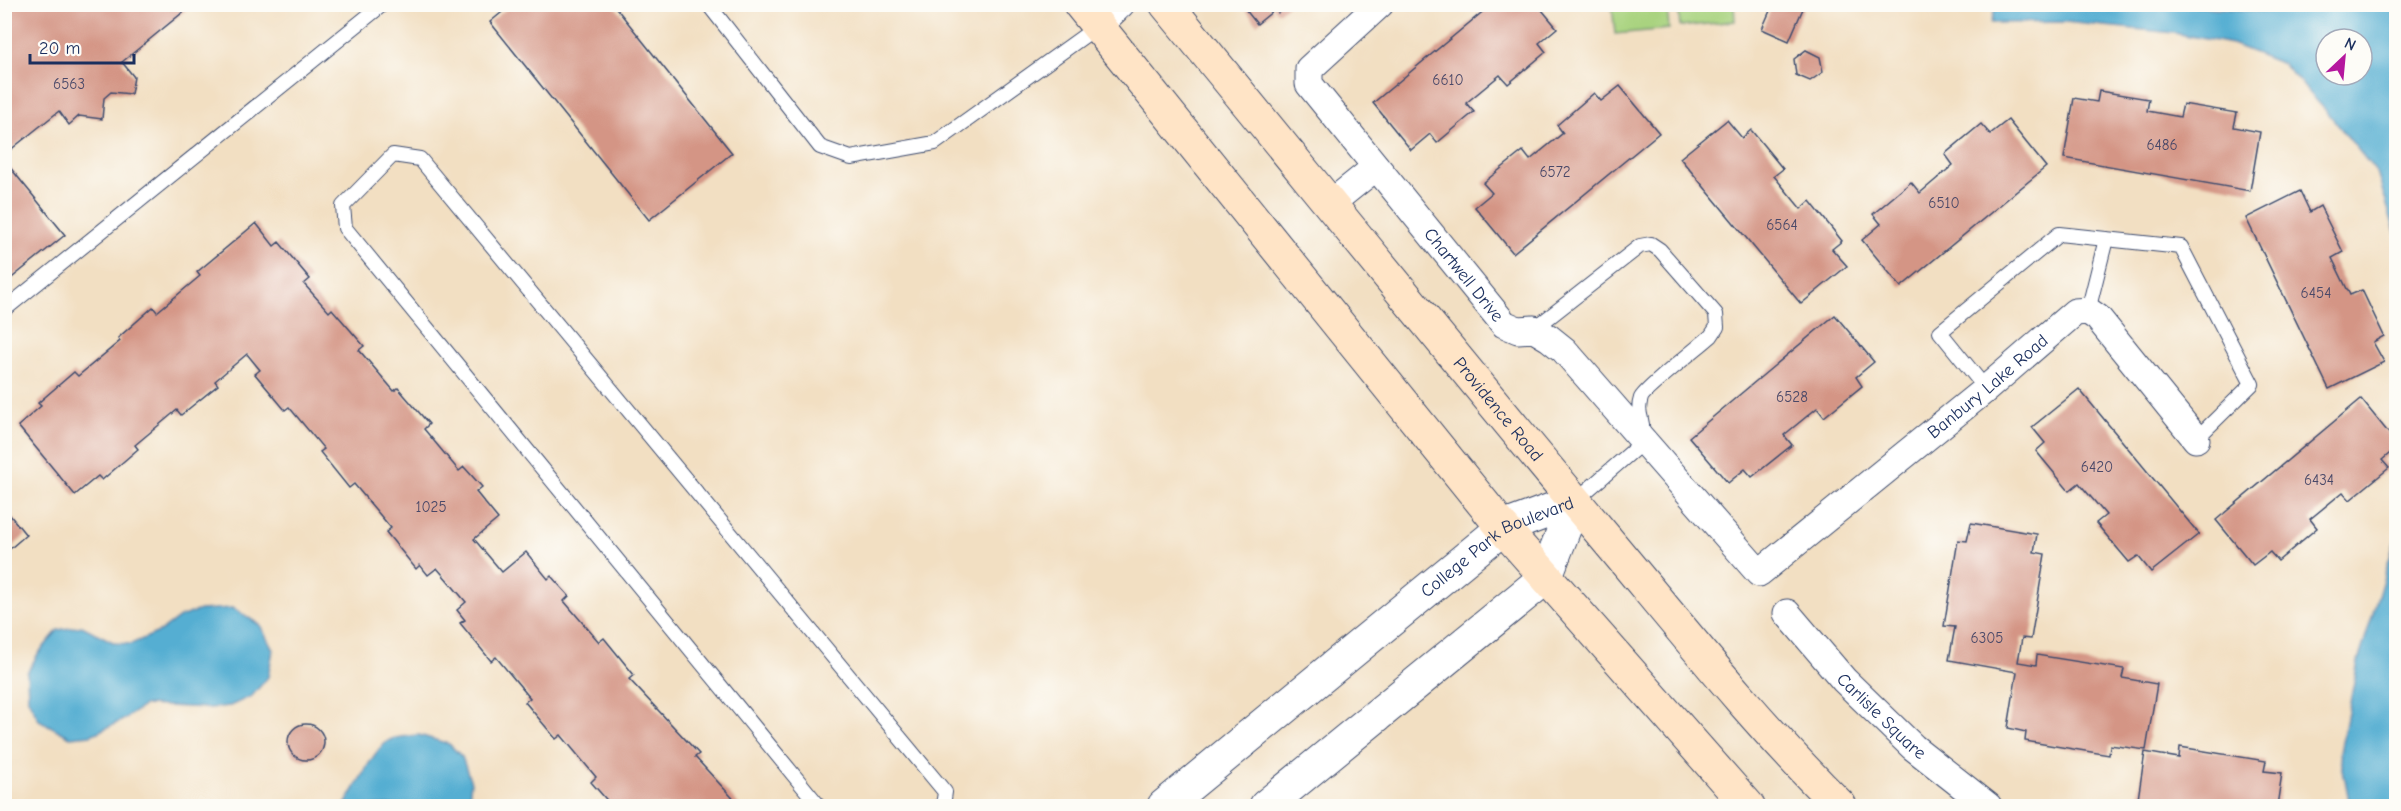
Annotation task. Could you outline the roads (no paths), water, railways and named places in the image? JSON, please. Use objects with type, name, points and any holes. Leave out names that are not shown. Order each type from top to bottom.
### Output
[{"type":"main road","name":"Providence Road","points":[[1166,4],[1575,501],[1787,754],[1840,807]]},
{"type":"main road","points":[[1100,12],[1503,528],[1748,807]]},
{"type":"street","name":"Chartwell Drive","points":[[1380,4],[1309,69],[1309,84],[1504,324],[1518,330],[1534,329],[1564,350],[1760,573]]},
{"type":"street","points":[[1330,204],[1376,167]]},
{"type":"street","points":[[2088,311],[2098,318],[2196,439]]},
{"type":"street","name":"Banbury Lake Road","points":[[1760,573],[1986,389],[2075,312],[2088,311]]},
{"type":"street","name":"College Park Boulevard","points":[[1164,807],[1503,528],[1575,501]]},
{"type":"street","name":"College Park Boulevard","points":[[1266,807],[1545,578],[1575,501]]},
{"type":"street","name":"Carlisle Square","points":[[1787,613],[1844,680],[1913,747],[1988,807]]},
{"type":"lane","points":[[4,310],[383,4]]},
{"type":"lane","points":[[708,4],[820,147],[851,159],[935,143],[1100,12]]},
{"type":"lane","points":[[819,807],[345,228],[343,206],[393,155],[420,159],[945,792],[943,807]]},
{"type":"lane","points":[[1986,389],[1940,332],[2059,234],[2181,247],[2252,384],[2196,439]]},
{"type":"lane","points":[[2088,311],[2106,239]]},
{"type":"lane","points":[[1534,329],[1640,246],[1651,244],[1660,250],[1716,314],[1717,327],[1712,336],[1642,396],[1639,412],[1644,427],[1642,439],[1636,448],[1575,501]]},
{"type":"water","points":[[2164,4],[2274,12],[2320,5],[2396,5],[2396,234],[2377,173],[2329,114],[2283,64],[2232,44],[2174,33],[2065,22],[1991,23],[1996,5]]},
{"type":"water","points":[[2396,537],[2396,806],[2350,806],[2340,753],[2358,662]]},
{"type":"water","points":[[233,608],[260,625],[273,650],[268,677],[252,696],[230,706],[209,708],[145,705],[121,721],[91,735],[70,737],[39,720],[28,699],[27,673],[38,654],[58,630],[82,626],[115,643],[131,644],[161,631],[180,617],[200,610]]},
{"type":"water","points":[[419,735],[449,744],[462,757],[471,782],[468,806],[344,806],[372,759],[385,743],[395,738]]}]
